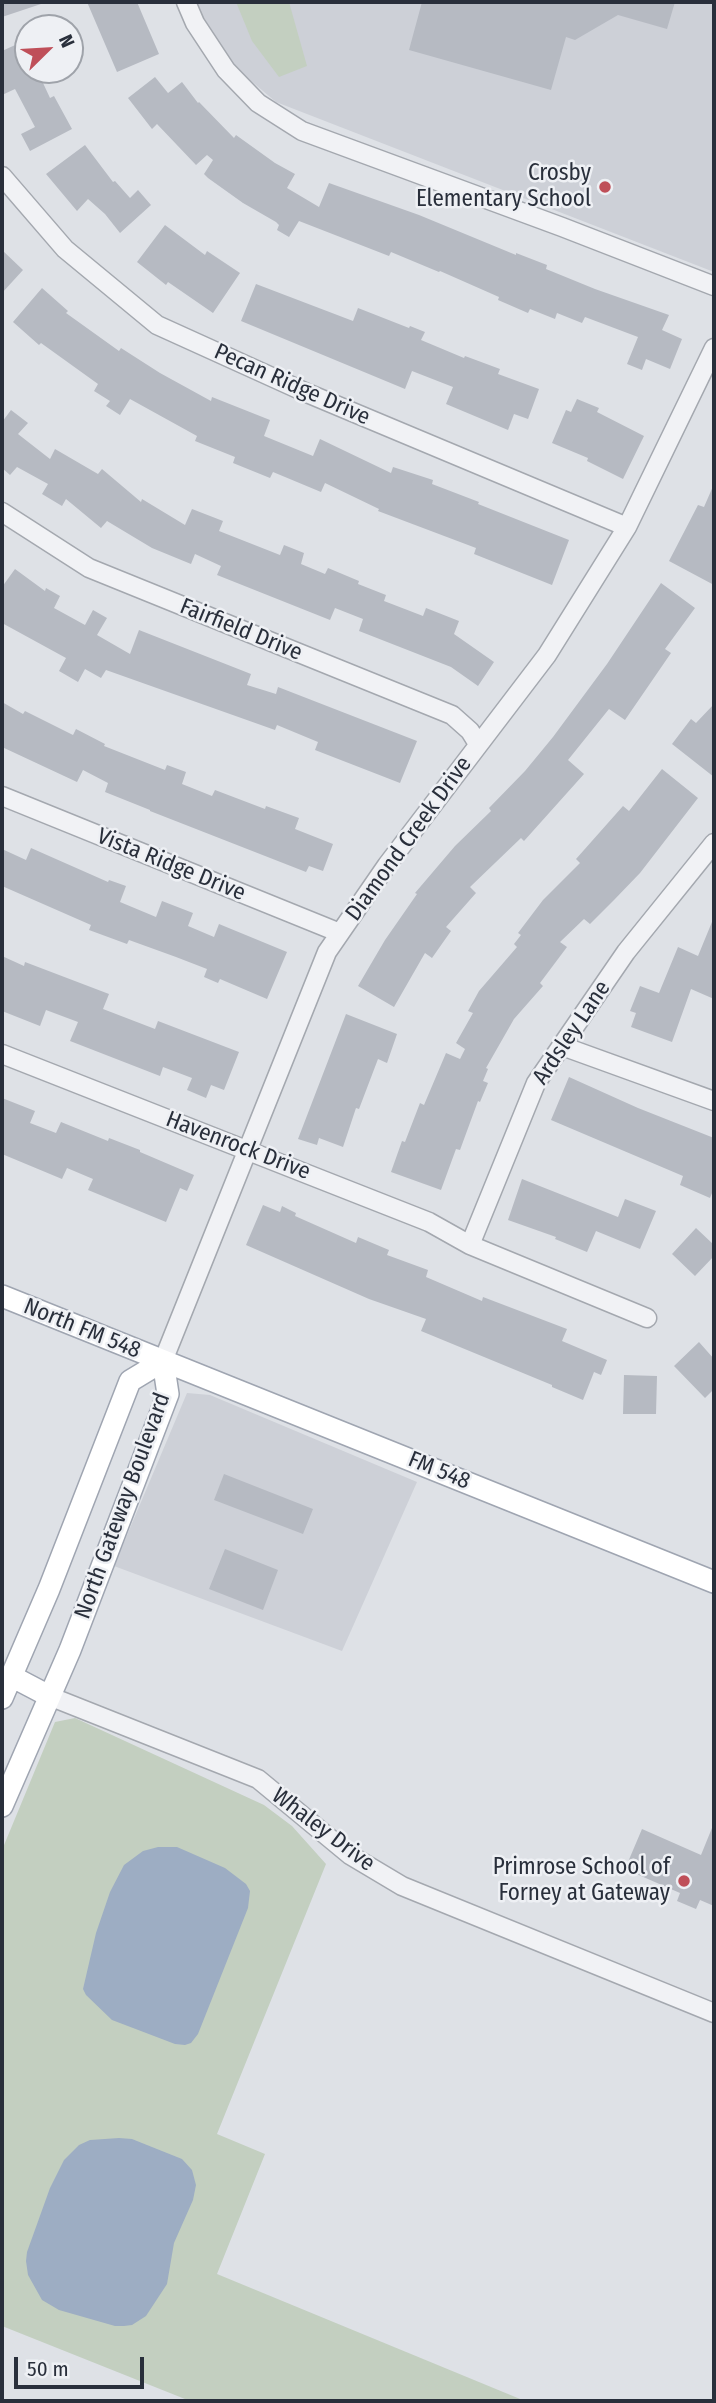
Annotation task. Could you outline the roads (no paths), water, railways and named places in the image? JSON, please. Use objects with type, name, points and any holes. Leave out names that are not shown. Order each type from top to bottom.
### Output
[{"type":"main road","name":"North FM 548","points":[[2,1296],[163,1361]]},
{"type":"main road","name":"FM 548","points":[[163,1361],[714,1582]]},
{"type":"main road","name":"North Gateway Boulevard","points":[[2,1698],[49,1588],[130,1381],[163,1361],[168,1394],[71,1650],[2,1806]]},
{"type":"main road","points":[[11,1676],[49,1696]]},
{"type":"street","points":[[186,2],[195,23],[226,71],[258,103],[302,131],[714,286]]},
{"type":"street","name":"Pecan Ridge Drive","points":[[2,176],[65,249],[157,325],[307,393],[627,527]]},
{"type":"street","name":"Diamond Creek Drive","points":[[163,1361],[327,952],[387,865],[547,655],[627,527],[714,348]]},
{"type":"street","name":"Fairfield Drive","points":[[2,512],[89,568],[452,715],[470,731],[478,744]]},
{"type":"street","name":"Vista Ridge Drive","points":[[2,796],[340,933]]},
{"type":"street","name":"Ardsley Lane","points":[[470,1245],[536,1083],[626,952],[714,843]]},
{"type":"street","points":[[562,1046],[714,1101]]},
{"type":"street","name":"Havenrock Drive","points":[[2,1054],[429,1222],[470,1245],[647,1318]]},
{"type":"street","name":"Whaley Drive","points":[[49,1696],[258,1779],[350,1855],[402,1886],[714,2013]]},
{"type":"water","points":[[158,1847],[177,1847],[225,1868],[246,1884],[250,1891],[248,1908],[198,2034],[191,2043],[185,2045],[175,2044],[112,2020],[83,1989],[96,1933],[110,1892],[124,1865],[143,1851]]},
{"type":"water","points":[[132,2139],[182,2159],[192,2170],[196,2185],[193,2200],[174,2243],[167,2284],[146,2316],[132,2325],[124,2326],[115,2326],[59,2310],[42,2300],[28,2275],[26,2261],[50,2188],[64,2160],[79,2145],[90,2140]]},
{"type":"place","name":"Crosby Elementary School","points":[[605,187]]},
{"type":"place","name":"Primrose School of Forney at Gateway","points":[[684,1881]]}]
